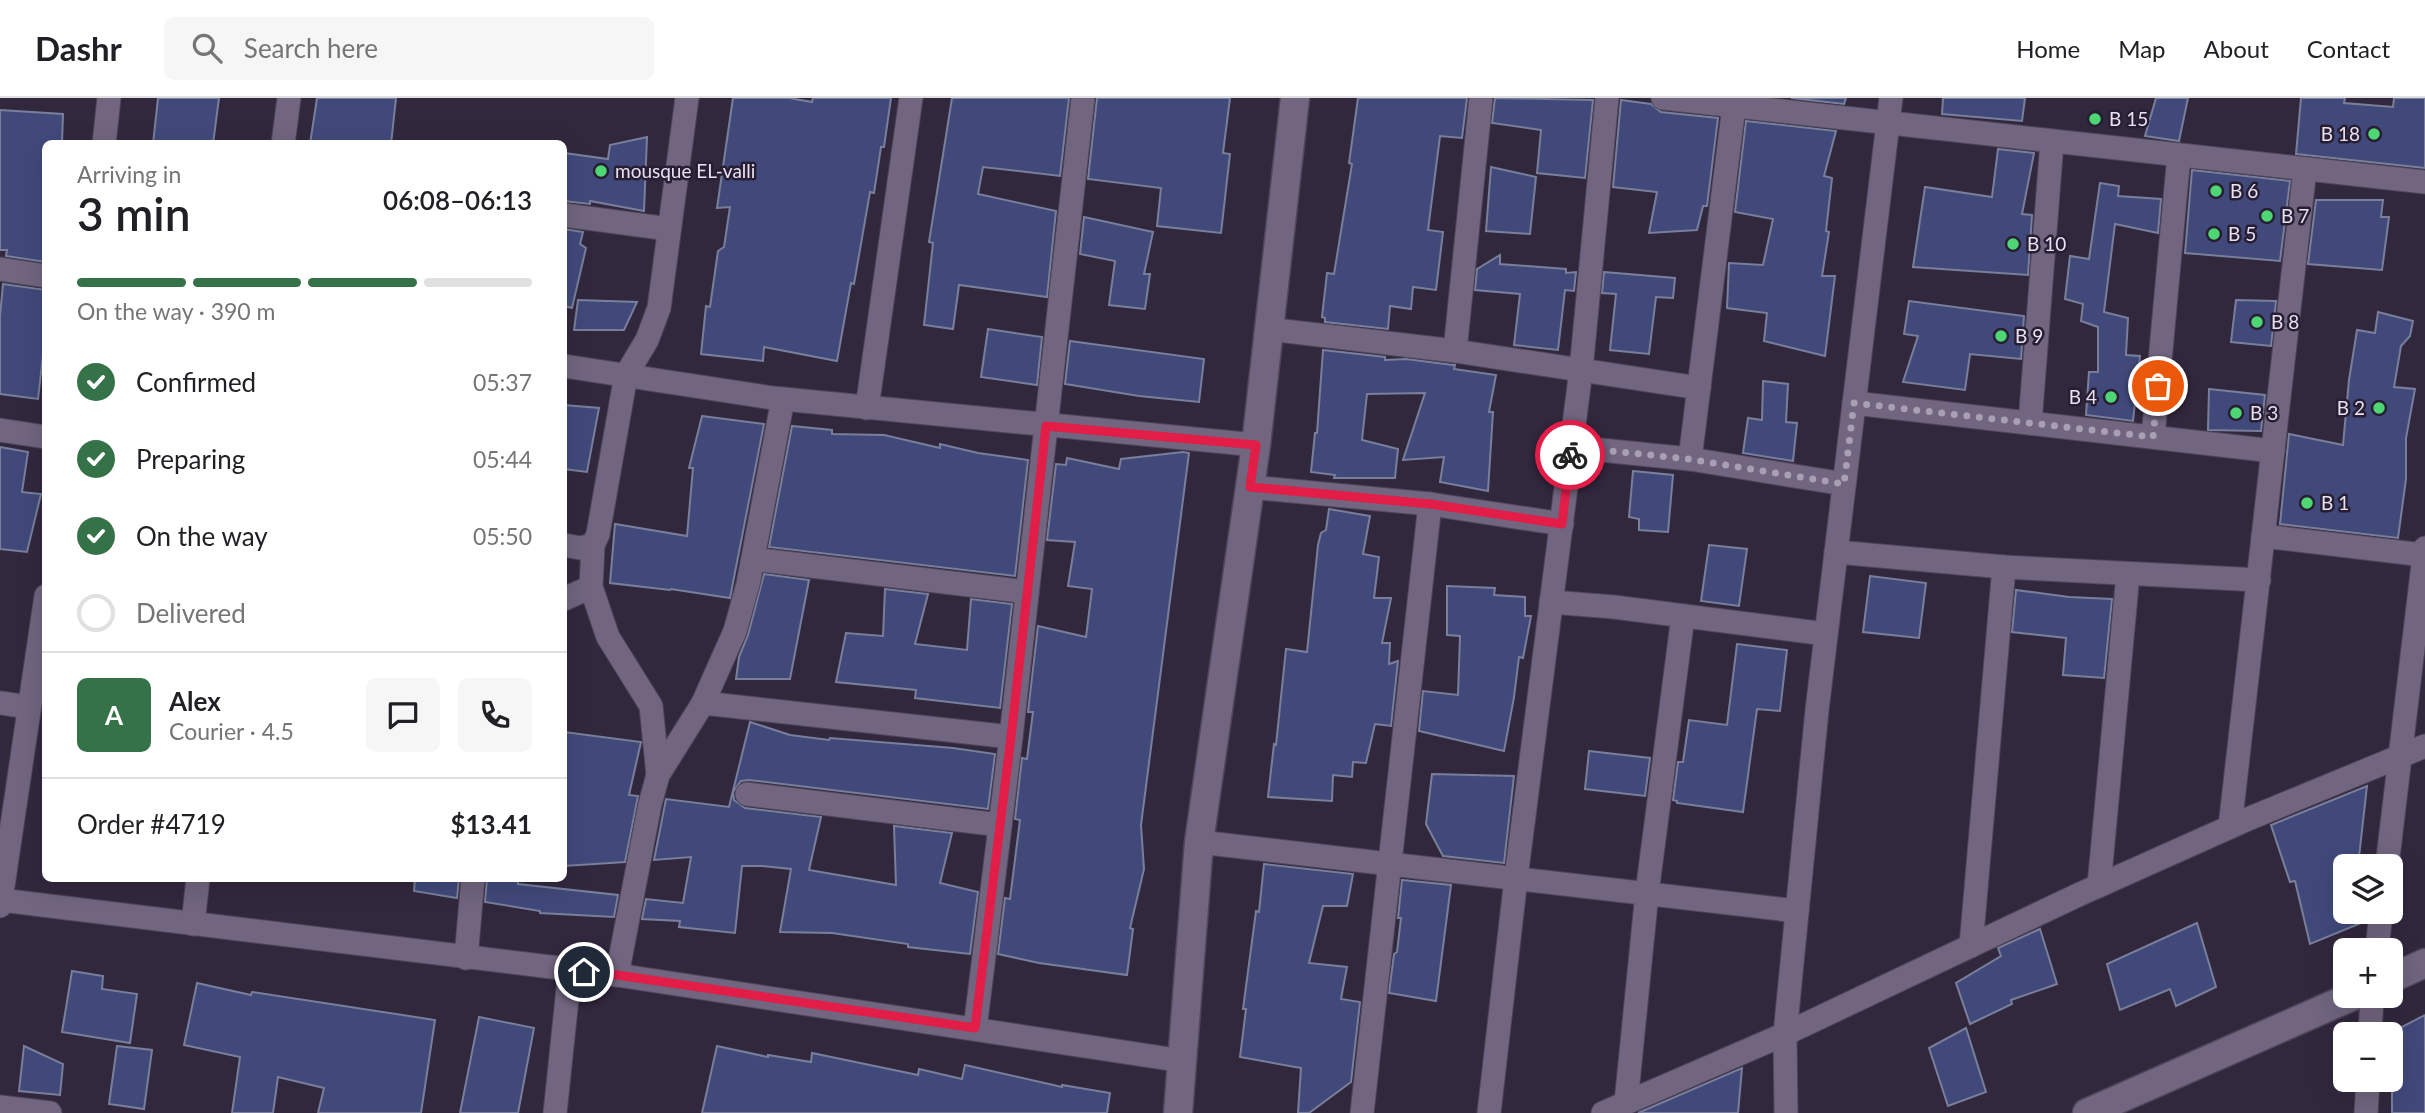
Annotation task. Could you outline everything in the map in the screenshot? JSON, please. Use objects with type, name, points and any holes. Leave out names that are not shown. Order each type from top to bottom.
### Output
[{"type":"street","points":[[104,140],[109,98]]},
{"type":"street","points":[[284,140],[289,98]]},
{"type":"street","points":[[658,775],[651,706],[608,637],[591,587],[593,545],[598,534],[626,375],[647,340],[659,308],[687,98]]},
{"type":"street","points":[[867,408],[911,98]]},
{"type":"street","points":[[975,1028],[1011,737],[1083,98]]},
{"type":"street","points":[[1178,1113],[1199,842],[1256,445],[1294,98]]},
{"type":"street","points":[[1455,351],[1481,98]]},
{"type":"street","points":[[1489,1113],[1581,370],[1607,98]]},
{"type":"street","points":[[1663,98],[2425,182]]},
{"type":"street","points":[[1786,1113],[1785,1034],[1797,911],[1826,634],[1891,98]]},
{"type":"street","points":[[1689,459],[1734,106]]},
{"type":"street","points":[[2030,423],[2052,142]]},
{"type":"street","points":[[2153,437],[2179,155]]},
{"type":"street","points":[[2230,827],[2305,169]]},
{"type":"street","points":[[567,215],[669,229]]},
{"type":"street","points":[[0,270],[42,275]]},
{"type":"street","points":[[1268,329],[1455,351],[1699,388]]},
{"type":"street","points":[[567,366],[782,399],[1256,445]]},
{"type":"street","points":[[617,975],[658,775],[703,703],[735,631],[752,559],[782,399]]},
{"type":"street","points":[[1854,403],[2273,451]]},
{"type":"street","points":[[0,430],[42,436]]},
{"type":"street","points":[[1571,447],[1689,459],[1844,484]]},
{"type":"street","points":[[1250,487],[1430,504],[1562,524]]},
{"type":"street","points":[[1362,1113],[1430,504]]},
{"type":"street","points":[[2263,536],[2425,552],[2388,854]]},
{"type":"street","points":[[567,546],[580,548],[593,545]]},
{"type":"street","points":[[1836,552],[2004,567],[2259,580]]},
{"type":"street","points":[[752,559],[1027,592]]},
{"type":"street","points":[[1970,946],[2004,567]]},
{"type":"street","points":[[2099,886],[2127,574]]},
{"type":"street","points":[[567,598],[591,587]]},
{"type":"street","points":[[1551,602],[1826,634]]},
{"type":"street","points":[[1626,1103],[1647,893],[1683,616]]},
{"type":"street","points":[[0,906],[42,622]]},
{"type":"street","points":[[0,703],[29,707]]},
{"type":"street","points":[[703,703],[1011,737]]},
{"type":"street","points":[[1602,1113],[1785,1034],[2230,827],[2425,746]]},
{"type":"street","points":[[747,794],[1000,825]]},
{"type":"street","points":[[1199,842],[1797,911]]},
{"type":"street","points":[[193,924],[198,882]]},
{"type":"street","points":[[466,957],[474,882]]},
{"type":"street","points":[[0,900],[617,975],[1183,1062]]},
{"type":"street","points":[[2403,973],[2425,963]]},
{"type":"street","points":[[555,1113],[570,970]]},
{"type":"street","points":[[2087,1113],[2333,1005]]},
{"type":"street","points":[[2366,1113],[2367,1092]]},
{"type":"street","points":[[0,1107],[50,1113]]},
{"type":"building","points":[[158,98],[219,98],[214,140],[153,140]]},
{"type":"building","points":[[317,98],[396,98],[391,140],[311,140]]},
{"type":"building","points":[[733,98],[789,98],[812,102],[813,98],[891,98],[884,147],[881,147],[874,193],[870,192],[837,361],[764,347],[763,361],[701,354],[706,306],[710,307],[718,251],[724,247],[730,207],[717,208]]},
{"type":"building","points":[[952,98],[1069,98],[1060,176],[983,167],[978,194],[1056,211],[1047,297],[959,285],[953,329],[924,325],[933,243],[929,242]]},
{"type":"building","points":[[1097,98],[1230,98],[1223,153],[1230,154],[1221,233],[1157,226],[1161,188],[1088,179]]},
{"type":"building","points":[[1358,98],[1467,98],[1462,138],[1440,136],[1428,230],[1443,232],[1436,290],[1413,287],[1411,309],[1390,306],[1388,329],[1325,322],[1322,317],[1327,273],[1334,274],[1352,164],[1349,163]]},
{"type":"building","points":[[1495,98],[1593,100],[1585,178],[1537,173],[1541,130],[1492,123]]},
{"type":"building","points":[[1791,98],[1846,98],[1844,104]]},
{"type":"building","points":[[1943,98],[2025,98],[2022,121],[1942,114]]},
{"type":"building","points":[[2156,98],[2188,98],[2179,141],[2145,136]]},
{"type":"building","points":[[2301,98],[2345,98],[2344,103],[2393,107],[2394,98],[2425,98],[2425,168],[2296,154]]},
{"type":"building","points":[[1621,100],[1651,104],[1661,112],[1718,118],[1707,206],[1703,206],[1697,230],[1649,233],[1657,192],[1613,187]]},
{"type":"building","points":[[0,110],[63,114],[62,140],[42,140],[42,261],[6,256],[7,250],[0,250]]},
{"type":"building","points":[[1746,121],[1836,131],[1824,176],[1832,178],[1826,231],[1829,232],[1822,276],[1835,276],[1825,356],[1764,341],[1767,313],[1727,308],[1729,263],[1763,265],[1773,219],[1735,212]]},
{"type":"building","points":[[647,137],[644,211],[590,201],[590,204],[567,201],[567,153],[608,159],[610,145]]},
{"type":"building","points":[[1998,149],[2034,153],[2022,214],[2032,215],[2028,275],[1913,267],[1925,187],[1992,197]]},
{"type":"building","points":[[1491,167],[1536,177],[1530,234],[1486,231]]},
{"type":"building","points":[[2192,170],[2290,181],[2280,261],[2185,253]]},
{"type":"building","points":[[2100,183],[2119,186],[2118,196],[2161,199],[2158,233],[2115,224],[2104,312],[2128,318],[2126,355],[2140,356],[2133,421],[2086,415],[2089,372],[2098,372],[2098,327],[2081,321],[2083,304],[2065,299],[2070,256],[2089,259]]},
{"type":"building","points":[[2316,200],[2383,200],[2381,217],[2389,217],[2382,270],[2308,264]]},
{"type":"building","points":[[1084,217],[1153,232],[1144,274],[1150,274],[1145,309],[1109,305],[1115,261],[1080,254]]},
{"type":"building","points":[[567,229],[583,232],[580,244],[586,248],[572,308],[567,307]]},
{"type":"building","points":[[1500,255],[1500,264],[1576,272],[1574,291],[1565,290],[1558,350],[1514,345],[1520,294],[1475,290],[1477,269]]},
{"type":"building","points":[[1604,272],[1675,278],[1673,298],[1656,297],[1649,354],[1610,350],[1616,294],[1602,293]]},
{"type":"building","points":[[3,284],[42,289],[42,364],[38,399],[0,394],[0,316]]},
{"type":"building","points":[[578,300],[637,302],[624,330],[574,330]]},
{"type":"building","name":"B 8","points":[[2236,300],[2276,301],[2271,346],[2231,342]]},
{"type":"building","points":[[1909,301],[2024,316],[2021,359],[1970,354],[1965,390],[1903,382],[1918,336],[1904,334]]},
{"type":"building","points":[[2378,312],[2413,321],[2410,336],[2401,346],[2394,387],[2415,389],[2406,438],[2406,479],[2398,538],[2280,524],[2289,434],[2343,445],[2357,330],[2375,333]]},
{"type":"building","points":[[988,329],[1042,337],[1037,385],[981,377]]},
{"type":"building","points":[[1070,341],[1204,359],[1199,402],[1065,384]]},
{"type":"building","points":[[1323,350],[1385,357],[1385,360],[1406,359],[1455,365],[1454,369],[1496,375],[1489,412],[1493,412],[1488,491],[1440,482],[1444,457],[1403,460],[1425,393],[1367,394],[1362,440],[1398,449],[1395,478],[1334,478],[1335,475],[1311,472],[1317,433]]},
{"type":"building","points":[[1763,381],[1788,384],[1786,422],[1797,423],[1793,461],[1743,453],[1748,418],[1762,420]]},
{"type":"building","name":"B 3","points":[[2209,389],[2265,395],[2261,431],[2208,430]]},
{"type":"building","points":[[567,405],[599,408],[587,472],[567,469]]},
{"type":"building","points":[[702,416],[764,424],[730,598],[610,583],[615,524],[687,536],[693,468],[689,468]]},
{"type":"building","points":[[792,426],[832,430],[832,434],[884,435],[940,448],[940,444],[1028,460],[1015,576],[769,547]]},
{"type":"building","points":[[0,447],[28,452],[22,492],[41,494],[27,552],[0,549]]},
{"type":"building","points":[[1189,453],[1141,825],[1144,869],[1130,928],[1133,929],[1127,975],[1039,963],[998,954],[1005,898],[1010,899],[1020,820],[1015,819],[1022,758],[1027,759],[1033,712],[1028,712],[1038,626],[1086,637],[1092,589],[1068,586],[1075,542],[1047,540],[1056,464],[1066,465],[1067,458],[1119,469],[1121,459]]},
{"type":"building","points":[[1633,471],[1673,475],[1668,532],[1639,530],[1639,519],[1629,517]]},
{"type":"building","points":[[1329,509],[1370,516],[1363,554],[1379,557],[1374,598],[1391,598],[1382,643],[1390,643],[1389,664],[1398,661],[1391,726],[1375,724],[1366,763],[1353,762],[1352,777],[1333,775],[1332,801],[1268,797],[1286,649],[1307,652],[1318,545],[1321,533],[1326,530]]},
{"type":"building","points":[[1709,545],[1747,549],[1739,606],[1701,601]]},
{"type":"building","points":[[764,574],[809,580],[790,679],[736,679],[739,657],[748,635]]},
{"type":"building","points":[[1870,576],[1926,583],[1919,638],[1863,632]]},
{"type":"building","points":[[1447,586],[1495,588],[1494,595],[1525,597],[1525,616],[1531,616],[1523,658],[1519,657],[1504,751],[1419,731],[1423,691],[1458,695],[1460,636],[1447,635]]},
{"type":"building","points":[[885,589],[928,594],[915,644],[967,650],[971,599],[1012,604],[1000,708],[915,698],[916,690],[836,682],[846,633],[883,636]]},
{"type":"building","points":[[2016,590],[2112,599],[2104,678],[2063,675],[2066,638],[2012,632]]},
{"type":"building","points":[[1737,644],[1787,650],[1780,711],[1757,709],[1743,812],[1677,803],[1673,800],[1678,762],[1683,762],[1689,720],[1727,725]]},
{"type":"building","points":[[750,722],[790,735],[995,754],[988,809],[749,780],[741,781],[733,792],[734,800],[745,808],[821,817],[809,870],[896,885],[894,826],[952,833],[940,883],[978,892],[970,954],[908,947],[908,944],[832,933],[780,932],[791,869],[742,866],[735,933],[679,927],[680,921],[642,919],[646,899],[683,903],[691,857],[654,860],[666,799],[729,807]]},
{"type":"building","points":[[567,732],[641,742],[629,795],[638,796],[625,862],[567,866]]},
{"type":"building","points":[[1589,751],[1650,758],[1645,796],[1585,789]]},
{"type":"building","points":[[1432,774],[1514,776],[1504,863],[1443,856],[1426,824]]},
{"type":"building","points":[[2367,786],[2359,854],[2333,854],[2333,924],[2359,924],[2310,944],[2295,881],[2290,882],[2271,825]]},
{"type":"building","points":[[1264,864],[1353,874],[1347,906],[1323,906],[1309,963],[1347,967],[1341,999],[1360,1002],[1351,1082],[1309,1113],[1298,1113],[1301,1068],[1240,1057],[1246,1009],[1243,1009]]},
{"type":"building","points":[[1402,880],[1451,885],[1436,1001],[1389,993],[1401,918],[1398,918]]},
{"type":"building","points":[[415,882],[459,882],[457,898],[414,891]]},
{"type":"building","points":[[487,882],[518,882],[618,895],[614,917],[540,913],[485,902]]},
{"type":"building","points":[[2197,923],[2216,987],[2176,1006],[2170,989],[2120,1010],[2107,964]]},
{"type":"building","points":[[2040,929],[2057,984],[2011,1000],[2012,1004],[1970,1024],[1956,983],[2001,956],[1998,948]]},
{"type":"building","points":[[72,971],[103,976],[102,989],[137,994],[130,1043],[62,1032]]},
{"type":"building","points":[[197,983],[251,995],[252,992],[435,1020],[421,1113],[318,1113],[324,1088],[278,1077],[273,1113],[232,1113],[240,1057],[184,1045]]},
{"type":"building","points":[[2425,1015],[2425,1113],[2392,1113],[2392,1092],[2403,1092],[2403,1026]]},
{"type":"building","points":[[479,1017],[534,1028],[518,1113],[460,1113]]},
{"type":"building","points":[[1966,1028],[1986,1092],[1948,1106],[1929,1048]]},
{"type":"building","points":[[24,1046],[63,1064],[60,1095],[19,1091]]},
{"type":"building","points":[[117,1046],[152,1050],[144,1109],[109,1104]]},
{"type":"building","points":[[717,1046],[768,1057],[811,1062],[812,1053],[918,1075],[919,1069],[962,1079],[965,1065],[1062,1087],[1110,1093],[1107,1113],[702,1113]]},
{"type":"building","points":[[1742,1068],[1738,1113],[1638,1113]]},
{"type":"way so far","points":[[1570,455],[1571,447],[1689,459],[1844,484],[1854,403],[2153,437],[2158,386]]},
{"type":"place","name":"B 15","points":[[2095,119]]},
{"type":"place","name":"B 18","points":[[2374,134]]},
{"type":"place","name":"mousque EL-valli","points":[[601,171]]},
{"type":"place","name":"B 6","points":[[2216,191]]},
{"type":"place","name":"B 7","points":[[2267,216]]},
{"type":"place","name":"B 5","points":[[2214,234]]},
{"type":"place","name":"B 10","points":[[2013,244]]},
{"type":"place","name":"B 8","points":[[2257,322]]},
{"type":"place","name":"B 9","points":[[2001,336]]},
{"type":"place","name":"B 4","points":[[2111,397]]},
{"type":"place","name":"B 2","points":[[2379,408]]},
{"type":"place","name":"B 3","points":[[2236,413]]},
{"type":"place","name":"B 1","points":[[2307,503]]},
{"type":"route","points":[[584,972],[975,1028],[1046,426],[1256,445],[1250,487],[1430,504],[1562,524],[1570,455]]}]
